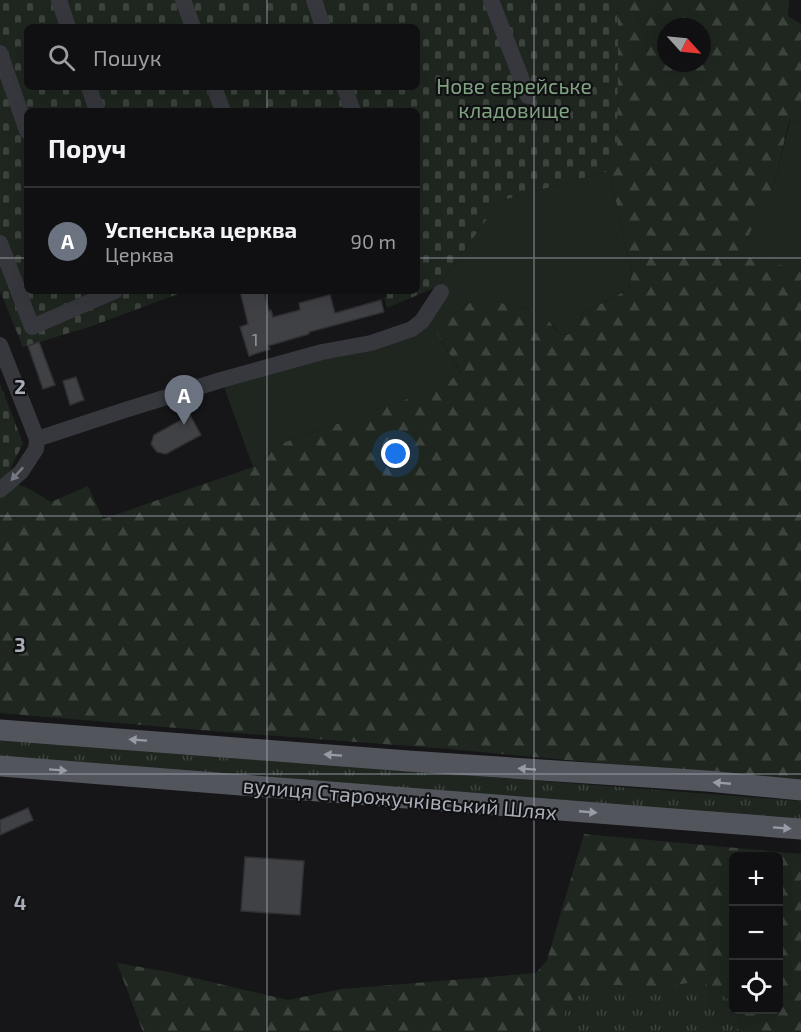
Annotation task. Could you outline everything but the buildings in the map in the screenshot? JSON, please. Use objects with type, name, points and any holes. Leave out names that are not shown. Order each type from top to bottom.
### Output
[{"type":"main road","name":"вулиця Старожучківський Шлях","points":[[0,730],[801,790]]},
{"type":"main road","name":"вулиця Старожучківський Шлях","points":[[0,766],[801,829]]},
{"type":"street","points":[[59,0],[67,24]]},
{"type":"street","points":[[183,0],[192,24]]},
{"type":"street","points":[[314,0],[322,24]]},
{"type":"street","points":[[491,0],[528,96]]},
{"type":"street","points":[[0,53],[24,122]]},
{"type":"street","points":[[90,90],[96,108]]},
{"type":"street","points":[[215,90],[222,108]]},
{"type":"street","points":[[345,90],[352,108]]},
{"type":"street","points":[[0,243],[32,327],[109,294]]},
{"type":"street","points":[[37,439],[221,380],[322,352],[371,343],[412,329],[422,321],[441,292]]},
{"type":"street","points":[[0,345],[37,439],[36,449],[21,472],[0,490]]},
{"type":"green space","name":"Нове єврейське кладовище","points":[[0,0],[617,0],[617,158],[609,171],[500,201],[439,286],[387,308],[384,298],[386,294],[420,294],[420,108],[24,108],[24,294],[178,294],[92,326],[23,347],[0,291]]},
{"type":"green space","points":[[617,0],[789,0],[788,16],[801,24],[801,122],[789,121],[775,182],[740,254],[801,270],[801,782],[449,749],[0,713],[0,483],[21,485],[51,502],[88,486],[103,519],[253,467],[282,443],[345,421],[461,373],[433,327],[480,298],[536,311],[548,319],[562,335],[570,334],[578,329],[581,314],[629,289],[632,272],[609,171],[617,158]]},
{"type":"green space","points":[[790,121],[801,122],[801,270],[739,255],[775,182]]},
{"type":"green space","points":[[609,171],[632,272],[629,289],[581,314],[578,329],[570,334],[562,335],[548,319],[536,311],[480,298],[471,302],[433,327],[461,374],[422,394],[282,443],[253,467],[223,384],[413,332],[439,286],[500,201]]},
{"type":"green space","points":[[0,384],[23,443],[4,482],[0,483]]},
{"type":"green space","points":[[0,739],[801,801],[801,819],[0,758]]},
{"type":"green space","points":[[584,834],[779,852],[729,852],[729,1000],[721,992],[700,981],[653,991],[641,991],[620,985],[581,987],[566,1009],[557,1032],[143,1032],[117,963],[169,972],[288,1000],[342,989],[536,973],[547,960]]},
{"type":"green space","points":[[783,852],[801,854],[801,1032],[736,1032],[740,1020],[738,1014],[783,1014]]},
{"type":"green space","points":[[700,981],[721,992],[729,1000],[729,1014],[738,1014],[740,1020],[736,1032],[557,1032],[566,1009],[581,987],[620,985],[641,991],[653,991]]},
{"type":"place","name":"Успенська церква","points":[[184,425]]}]
